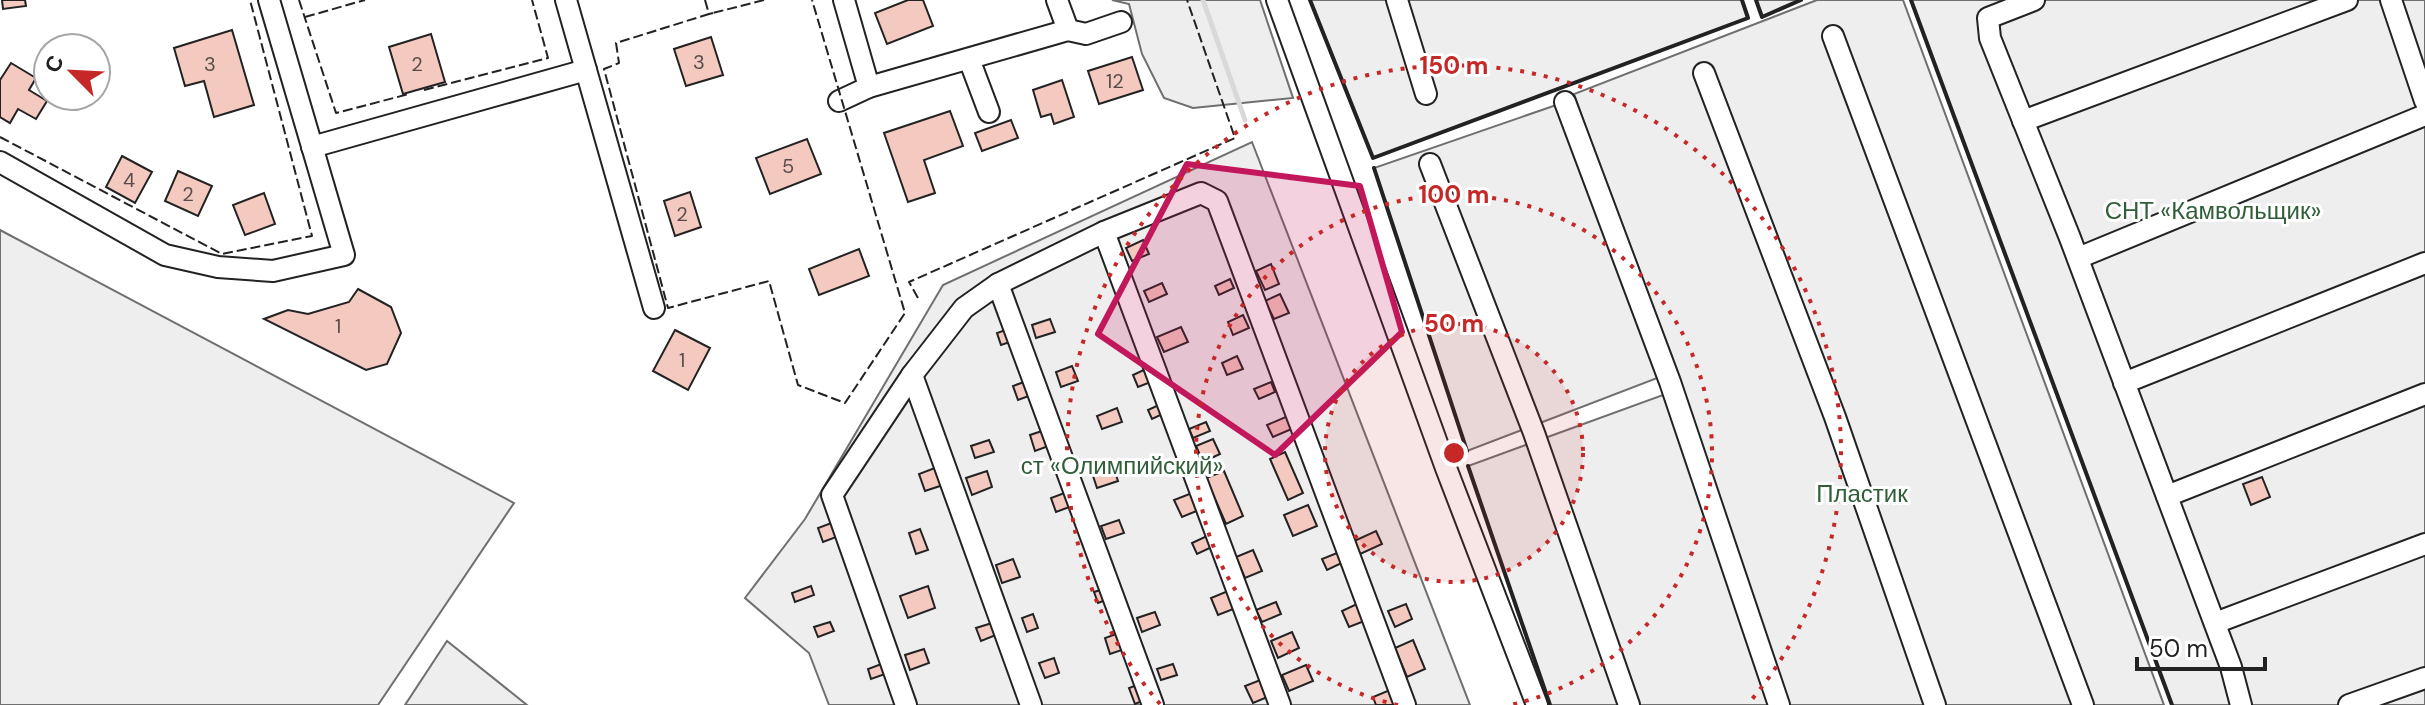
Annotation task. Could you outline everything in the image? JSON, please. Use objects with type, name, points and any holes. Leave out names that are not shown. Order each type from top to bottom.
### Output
[{"type":"street","points":[[0,162],[165,255],[218,267],[273,271],[344,255],[269,0]]},
{"type":"street","points":[[566,0],[654,308]]},
{"type":"street","points":[[844,0],[869,87]]},
{"type":"street","points":[[1057,0],[1068,30]]},
{"type":"street","points":[[1277,0],[1446,468],[1537,705]]},
{"type":"street","points":[[1397,0],[1426,94]]},
{"type":"street","points":[[2034,0],[1988,18],[1990,38],[2078,258],[2215,623],[2241,705]]},
{"type":"street","points":[[2023,121],[2347,0]]},
{"type":"street","points":[[2391,0],[2425,101]]},
{"type":"street","points":[[839,101],[869,87],[1068,30],[1086,34],[1121,22]]},
{"type":"street","points":[[1833,36],[2083,705]]},
{"type":"street","points":[[969,59],[989,112]]},
{"type":"street","points":[[312,147],[586,70]]},
{"type":"street","points":[[1704,73],[1835,417],[1935,705]]},
{"type":"street","points":[[1565,102],[1670,382],[1779,705]]},
{"type":"street","points":[[2078,258],[2425,115]]},
{"type":"street","points":[[1430,164],[1534,433],[1629,705]]},
{"type":"street","points":[[906,705],[832,495],[912,375],[964,308],[998,284],[1104,232],[1197,193],[1206,194],[1217,201],[1405,705]]},
{"type":"street","points":[[1104,232],[1280,705]]},
{"type":"street","points":[[2124,383],[2425,263]]},
{"type":"street","points":[[998,284],[1153,705]]},
{"type":"street","points":[[912,375],[1031,705]]},
{"type":"street","points":[[2167,496],[2425,394]]},
{"type":"street","points":[[2215,623],[2425,544]]},
{"type":"street","points":[[2349,705],[2425,678]]},
{"type":"highlighted area","points":[[1187,164],[1360,186],[1402,332],[1275,455],[1098,334]]},
{"type":"green space","points":[[1112,0],[1260,0],[1293,98],[1193,108],[1164,98],[1142,54],[1129,4]]},
{"type":"green space","points":[[1310,0],[1742,0],[1748,18],[1373,158]]},
{"type":"green space","points":[[1756,0],[1801,0],[1762,17]]},
{"type":"green space","name":"Пластик","points":[[1817,0],[1903,0],[2164,705],[1550,705],[1468,466],[1677,390],[1574,94]]},
{"type":"green space","name":"СНТ «Камвольщик»","points":[[1911,0],[2425,0],[2425,705],[2172,705]]},
{"type":"green space","points":[[1565,102],[1660,377],[1467,451],[1374,168]]},
{"type":"green space","name":"ст «Олимпийский»","points":[[1252,142],[1470,705],[829,705],[809,653],[745,598],[805,519],[943,285]]},
{"type":"green space","points":[[0,230],[514,503],[378,705],[0,705]]},
{"type":"green space","points":[[447,641],[527,705],[405,705]]},
{"type":"building","points":[[2,0],[25,0],[26,6],[3,9]]},
{"type":"building","points":[[908,0],[923,0],[933,26],[887,44],[875,13]]},
{"type":"building","points":[[232,30],[254,105],[214,117],[204,81],[185,86],[174,48]]},
{"type":"building","points":[[431,34],[445,82],[403,94],[389,47]]},
{"type":"building","points":[[711,37],[723,75],[686,86],[674,49]]},
{"type":"building","points":[[1132,57],[1143,90],[1099,104],[1088,71]]},
{"type":"building","points":[[11,63],[32,76],[29,90],[32,92],[32,112],[40,112],[36,119],[18,109],[10,123],[0,117],[0,80]]},
{"type":"building","points":[[1062,80],[1074,117],[1054,124],[1051,114],[1041,117],[1033,90]]},
{"type":"building","points":[[950,111],[963,146],[924,160],[935,193],[908,202],[884,133]]},
{"type":"building","points":[[1011,120],[1018,138],[982,151],[975,133]]},
{"type":"building","points":[[807,139],[821,174],[770,194],[756,158]]},
{"type":"building","points":[[122,156],[152,172],[135,203],[106,187]]},
{"type":"building","points":[[178,171],[212,186],[198,216],[165,201]]},
{"type":"building","points":[[690,192],[701,227],[675,236],[664,201]]},
{"type":"building","points":[[264,193],[275,224],[245,235],[233,205]]},
{"type":"building","points":[[1143,240],[1149,254],[1132,261],[1126,248]]},
{"type":"building","points":[[859,249],[869,276],[819,295],[809,269]]},
{"type":"building","points":[[1271,264],[1279,284],[1265,290],[1256,271]]},
{"type":"building","points":[[1230,279],[1234,288],[1219,295],[1215,286]]},
{"type":"building","points":[[1162,283],[1167,294],[1149,302],[1144,291]]},
{"type":"building","points":[[358,289],[391,307],[401,333],[387,364],[366,370],[264,319],[288,310],[308,314],[349,302]]},
{"type":"building","points":[[1280,294],[1289,313],[1274,319],[1265,301]]},
{"type":"building","points":[[1243,315],[1249,328],[1233,335],[1228,322]]},
{"type":"building","points":[[1050,319],[1055,332],[1036,338],[1032,325]]},
{"type":"building","points":[[1181,327],[1188,342],[1164,352],[1157,337]]},
{"type":"building","points":[[1011,328],[1016,340],[1001,345],[997,333]]},
{"type":"building","points":[[675,330],[710,348],[688,390],[653,371]]},
{"type":"building","points":[[1237,356],[1243,369],[1227,375],[1222,363]]},
{"type":"building","points":[[1072,366],[1078,381],[1061,387],[1056,372]]},
{"type":"building","points":[[1150,367],[1156,380],[1138,387],[1133,375]]},
{"type":"building","points":[[1032,379],[1037,393],[1018,400],[1013,386]]},
{"type":"building","points":[[1271,382],[1275,392],[1259,399],[1254,389]]},
{"type":"building","points":[[1165,402],[1169,411],[1152,419],[1148,410]]},
{"type":"building","points":[[1117,408],[1122,422],[1102,429],[1097,416]]},
{"type":"building","points":[[1288,416],[1294,428],[1273,437],[1267,425]]},
{"type":"building","points":[[1206,422],[1210,431],[1193,438],[1189,429]]},
{"type":"building","points":[[1048,429],[1054,444],[1035,451],[1030,435]]},
{"type":"building","points":[[1213,439],[1220,454],[1203,462],[1196,446]]},
{"type":"building","points":[[989,440],[994,452],[975,458],[971,446]]},
{"type":"building","points":[[1285,452],[1303,493],[1288,500],[1270,459]]},
{"type":"building","points":[[940,466],[946,484],[925,491],[919,474]]},
{"type":"building","points":[[1114,469],[1118,481],[1097,488],[1093,476]]},
{"type":"building","points":[[987,471],[992,487],[972,495],[966,478]]},
{"type":"building","points":[[1224,471],[1243,516],[1226,524],[1206,478]]},
{"type":"building","points":[[2262,477],[2270,497],[2251,505],[2243,484]]},
{"type":"building","points":[[1067,492],[1072,506],[1056,512],[1051,498]]},
{"type":"building","points":[[1192,493],[1199,510],[1182,517],[1174,500]]},
{"type":"building","points":[[1308,505],[1317,526],[1293,536],[1284,515]]},
{"type":"building","points":[[1119,520],[1124,533],[1106,539],[1101,526]]},
{"type":"building","points":[[834,522],[839,536],[823,542],[818,528]]},
{"type":"building","points":[[920,529],[928,550],[916,554],[909,533]]},
{"type":"building","points":[[1376,531],[1382,544],[1358,555],[1352,542]]},
{"type":"building","points":[[1209,535],[1214,546],[1197,554],[1192,543]]},
{"type":"building","points":[[1253,550],[1262,571],[1245,578],[1236,557]]},
{"type":"building","points":[[1342,551],[1346,561],[1327,570],[1322,559]]},
{"type":"building","points":[[1013,559],[1020,577],[1002,583],[996,565]]},
{"type":"building","points":[[811,586],[814,595],[795,602],[792,593]]},
{"type":"building","points":[[928,586],[935,608],[908,618],[900,596]]},
{"type":"building","points":[[1107,588],[1111,598],[1098,603],[1094,592]]},
{"type":"building","points":[[1228,591],[1236,608],[1218,615],[1211,598]]},
{"type":"building","points":[[1276,602],[1281,614],[1262,622],[1256,610]]},
{"type":"building","points":[[1359,603],[1367,620],[1349,627],[1342,611]]},
{"type":"building","points":[[1406,604],[1412,619],[1395,627],[1388,611]]},
{"type":"building","points":[[1155,612],[1160,625],[1142,632],[1137,618]]},
{"type":"building","points":[[1033,614],[1038,628],[1027,632],[1022,618]]},
{"type":"building","points":[[830,622],[834,631],[818,637],[814,627]]},
{"type":"building","points":[[992,623],[996,635],[981,641],[976,628]]},
{"type":"building","points":[[1292,632],[1299,648],[1278,658],[1271,641]]},
{"type":"building","points":[[1116,634],[1122,650],[1110,654],[1105,638]]},
{"type":"building","points":[[1413,640],[1425,669],[1407,677],[1395,648]]},
{"type":"building","points":[[924,649],[929,663],[910,670],[905,655]]},
{"type":"building","points":[[1054,658],[1059,673],[1045,678],[1039,663]]},
{"type":"building","points":[[884,663],[888,673],[871,679],[868,669]]},
{"type":"building","points":[[1173,664],[1177,675],[1161,680],[1157,669]]},
{"type":"building","points":[[1306,665],[1313,681],[1289,691],[1282,675]]},
{"type":"building","points":[[1263,679],[1270,696],[1253,703],[1245,686]]},
{"type":"building","points":[[1142,683],[1147,699],[1135,704],[1129,688]]},
{"type":"building","points":[[1390,690],[1397,705],[1376,705],[1373,697]]},
{"type":"waterway","points":[[1203,0],[1245,120]]},
{"type":"fence","points":[[0,137],[222,254],[312,236],[250,0]]},
{"type":"fence","points":[[299,0],[336,113],[409,94]]},
{"type":"fence","points":[[305,17],[365,0]]},
{"type":"fence","points":[[424,90],[548,58],[532,0]]},
{"type":"fence","points":[[705,0],[709,14],[713,13]]},
{"type":"fence","points":[[764,0],[616,43],[619,63],[604,69],[668,308],[769,281],[798,385],[845,403],[905,313],[812,0]]},
{"type":"fence","points":[[918,298],[909,282],[1235,138],[1187,0]]},
{"type":"wall","points":[[1310,0],[1373,158],[1748,18],[1742,0]]},
{"type":"wall","points":[[1756,0],[1762,17],[1801,0]]},
{"type":"wall","points":[[1911,0],[2172,705]]},
{"type":"wall","points":[[1374,168],[1467,451]]},
{"type":"wall","points":[[1468,466],[1550,705]]}]
